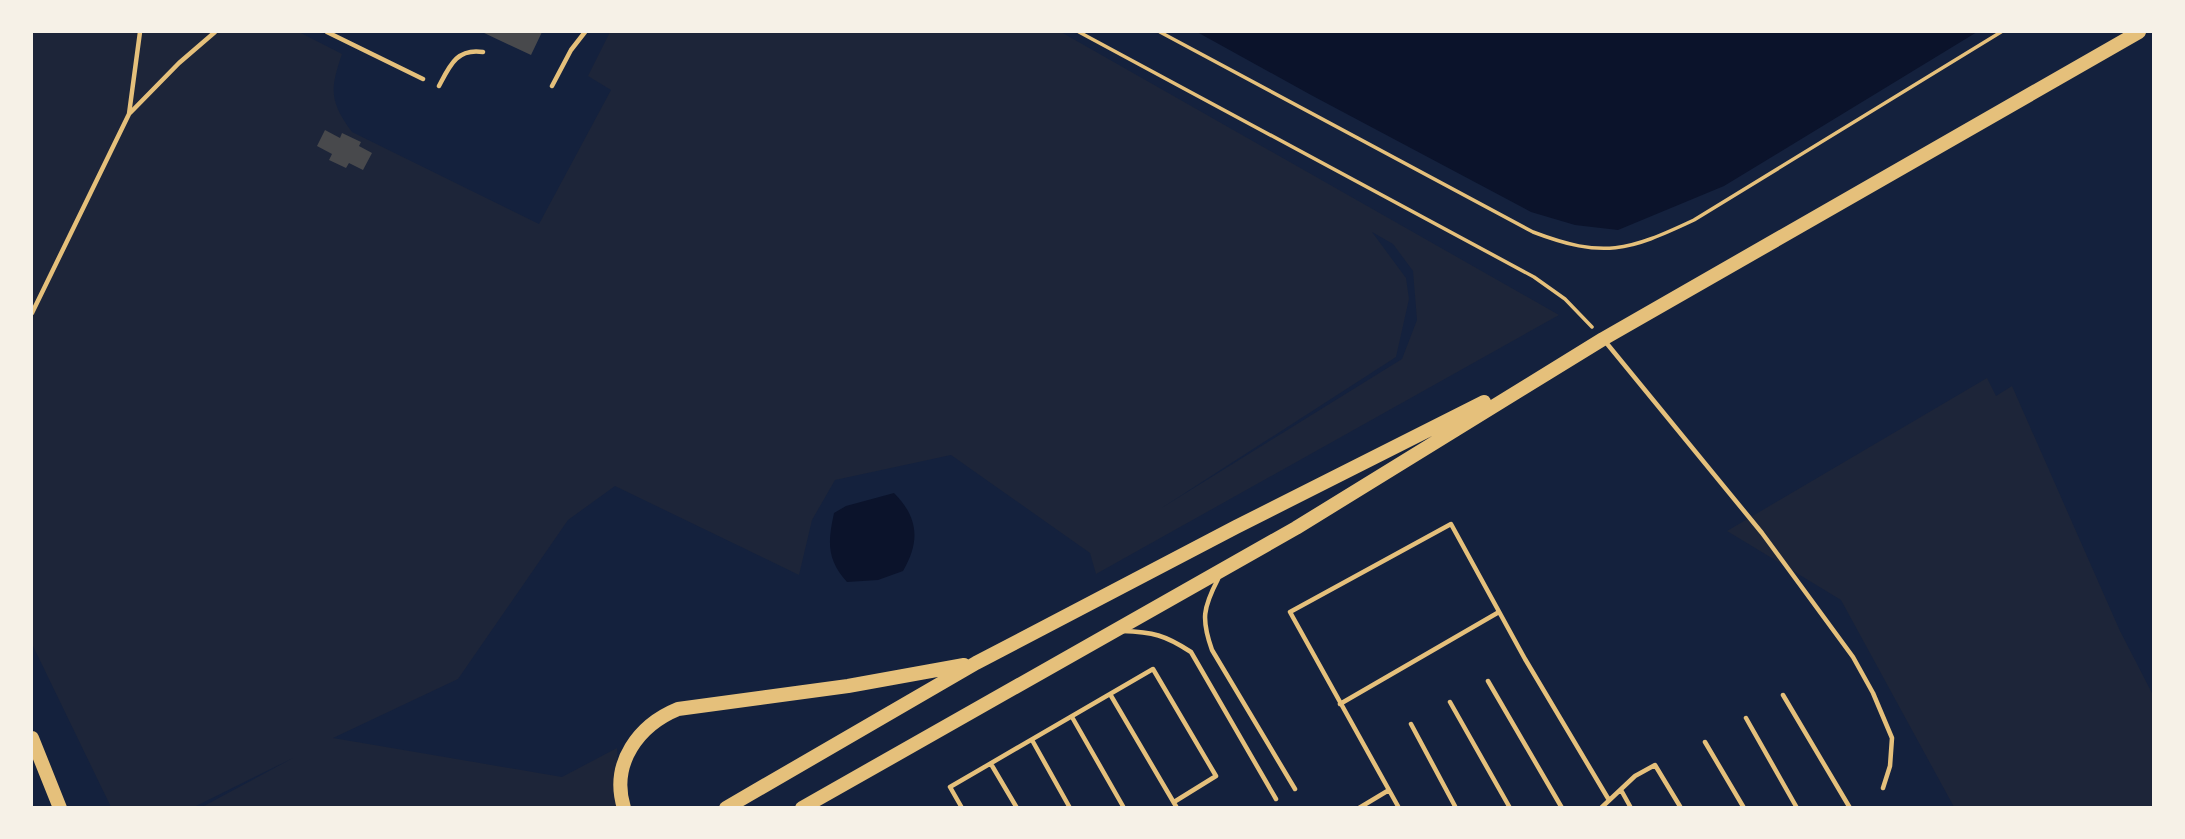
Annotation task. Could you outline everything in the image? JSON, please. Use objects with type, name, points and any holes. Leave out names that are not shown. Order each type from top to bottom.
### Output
[{"type":"main road","points":[[802,807],[1296,528],[1603,339],[2139,32]]},
{"type":"main road","points":[[726,807],[976,663],[1247,521],[1565,362]]},
{"type":"main road","points":[[624,807],[621,785],[628,752],[648,725],[678,709],[848,686],[976,663]]},
{"type":"main road","points":[[32,738],[60,807]]},
{"type":"main road","points":[[47,772],[67,807]]},
{"type":"lane","points":[[32,313],[129,114],[140,32]]},
{"type":"lane","points":[[129,114],[179,63],[215,32]]},
{"type":"lane","points":[[327,32],[423,79]]},
{"type":"lane","points":[[552,86],[571,50],[585,32]]},
{"type":"lane","points":[[439,86],[447,69],[458,57],[472,50],[483,52]]},
{"type":"lane","points":[[1603,339],[1762,533],[1853,657],[1874,693],[1892,738],[1890,766],[1883,788]]},
{"type":"lane","points":[[1399,807],[1290,612],[1451,524],[1609,800]]},
{"type":"lane","points":[[1222,570],[1208,598],[1203,626],[1212,650],[1295,789]]},
{"type":"lane","points":[[1340,704],[1499,612]]},
{"type":"lane","points":[[1114,631],[1168,637],[1191,652],[1276,799]]},
{"type":"lane","points":[[962,807],[950,788],[1072,717],[1110,694],[1153,669],[1216,776],[1175,805],[1110,694]]},
{"type":"lane","points":[[1488,681],[1562,807]]},
{"type":"lane","points":[[1783,695],[1850,807]]},
{"type":"lane","points":[[1450,702],[1510,807]]},
{"type":"lane","points":[[1072,717],[1124,807]]},
{"type":"lane","points":[[1746,718],[1797,807]]},
{"type":"lane","points":[[1411,724],[1455,807]]},
{"type":"lane","points":[[1032,740],[1070,807]]},
{"type":"lane","points":[[1705,742],[1744,807]]},
{"type":"lane","points":[[991,764],[1017,807]]},
{"type":"lane","points":[[1601,807],[1635,776],[1655,765],[1681,807]]},
{"type":"lane","points":[[1359,807],[1389,790]]},
{"type":"lane","points":[[1621,790],[1631,807]]},
{"type":"path","points":[[1079,32],[1534,276],[1565,299],[1603,339]]},
{"type":"path","points":[[1160,32],[1533,232],[1563,243],[1595,249],[1624,247],[1654,238],[1694,220],[2001,32]]},
{"type":"shaded area","points":[[32,32],[299,32],[342,54],[335,77],[334,94],[339,112],[352,132],[539,224],[611,90],[588,76],[610,32],[1061,32],[1559,315],[1096,574],[1090,553],[951,455],[835,480],[812,520],[799,575],[615,486],[568,520],[458,679],[333,738],[562,777],[617,748],[620,807],[202,807],[293,758],[194,807],[111,807],[32,644]],"holes":[[[1372,232],[1393,244],[1413,271],[1417,320],[1402,359],[1160,509],[1396,357],[1409,299],[1406,278]]]},
{"type":"shaded area","points":[[1197,32],[1977,32],[1724,186],[1618,230],[1575,225],[1531,212]]},
{"type":"shaded area","points":[[1987,378],[1996,396],[2012,386],[2120,631],[2153,695],[2153,807],[1954,807],[1841,600],[1727,531]]},
{"type":"shaded area","points":[[894,493],[912,521],[914,540],[909,560],[903,571],[878,580],[847,582],[835,565],[830,549],[834,513],[846,506]]},
{"type":"building","points":[[482,32],[542,32],[531,55]]},
{"type":"building","points":[[325,130],[340,138],[342,133],[361,142],[359,146],[372,153],[363,170],[349,163],[346,168],[329,160],[332,154],[317,146]]}]
